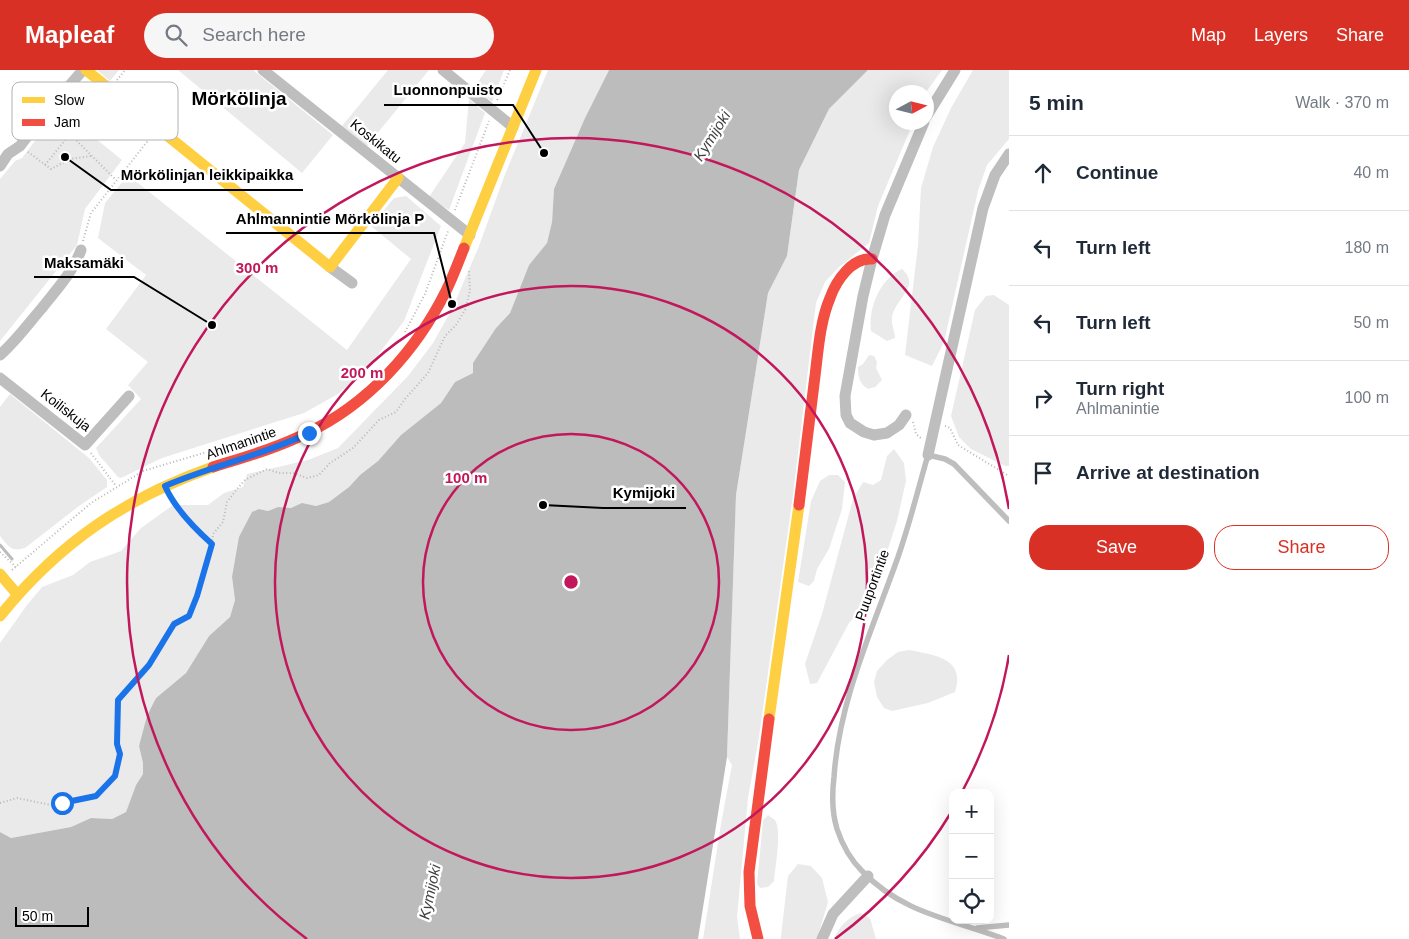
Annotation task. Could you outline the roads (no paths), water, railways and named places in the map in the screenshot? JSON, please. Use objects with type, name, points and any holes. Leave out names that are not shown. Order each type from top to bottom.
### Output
[{"type":"street","points":[[73,82],[84,70],[99,82]]},
{"type":"street","name":"Koskikatu","points":[[263,70],[470,235]]},
{"type":"street","points":[[443,70],[513,127]]},
{"type":"street","name":"Ahlmanintie","points":[[0,616],[31,578],[86,532],[123,507],[165,486],[200,472],[291,441],[338,416],[368,394],[394,370],[410,351],[447,290],[536,70]]},
{"type":"street","points":[[934,104],[955,70]]},
{"type":"street","points":[[908,416],[887,433],[874,435],[856,428],[850,423],[846,416],[845,396],[863,296],[872,259],[885,215],[920,130]]},
{"type":"street","points":[[0,166],[4,151],[20,146],[24,140]]},
{"type":"street","points":[[173,140],[352,283]]},
{"type":"street","name":"Puuportintie","points":[[928,455],[938,419],[983,208],[995,175],[1009,154]]},
{"type":"street","points":[[330,266],[398,178]]},
{"type":"street","points":[[0,355],[19,336],[65,280],[78,260],[81,250]]},
{"type":"street","points":[[758,939],[751,918],[748,900],[749,880],[820,336],[832,289],[857,262],[867,258],[872,259]]},
{"type":"street","name":"Koiliskuja","points":[[0,378],[85,445],[129,396]]},
{"type":"street","points":[[4,574],[17,594]]},
{"type":"street","points":[[822,939],[834,914],[868,876]]},
{"type":"lane","points":[[928,455],[946,459],[954,464],[1009,521]]},
{"type":"lane","name":"Puuportintie","points":[[928,455],[899,554],[857,668],[842,720],[835,757],[832,795],[837,829],[849,854],[868,876],[892,895],[912,908],[1004,939]]},
{"type":"lane","points":[[975,928],[1009,925]]},
{"type":"water","points":[[609,70],[868,70],[829,109],[799,170],[787,256],[768,293],[736,495],[727,757],[698,939],[0,939],[0,832],[11,838],[71,827],[91,818],[112,819],[126,812],[136,785],[143,774],[143,763],[139,746],[147,716],[156,698],[186,673],[209,636],[230,617],[235,600],[232,577],[239,537],[252,512],[259,509],[268,511],[278,507],[291,508],[302,503],[316,506],[329,502],[378,461],[401,435],[441,403],[455,382],[473,373],[473,363],[496,328],[510,313],[529,265],[547,243],[552,222],[554,189],[585,118]]},
{"type":"waterway","points":[[0,545],[12,559]]},
{"type":"place","name":"Luonnonpuisto","points":[[544,153]]},
{"type":"place","name":"Mörkölinjan leikkipaikka","points":[[65,157]]},
{"type":"place","name":"Ahlmannintie Mörkölinja P","points":[[452,304]]},
{"type":"place","name":"Maksamäki","points":[[212,325]]},
{"type":"place","name":"Kymijoki","points":[[543,505]]},
{"type":"district","name":"Mörkölinja","points":[[239,98]]}]
